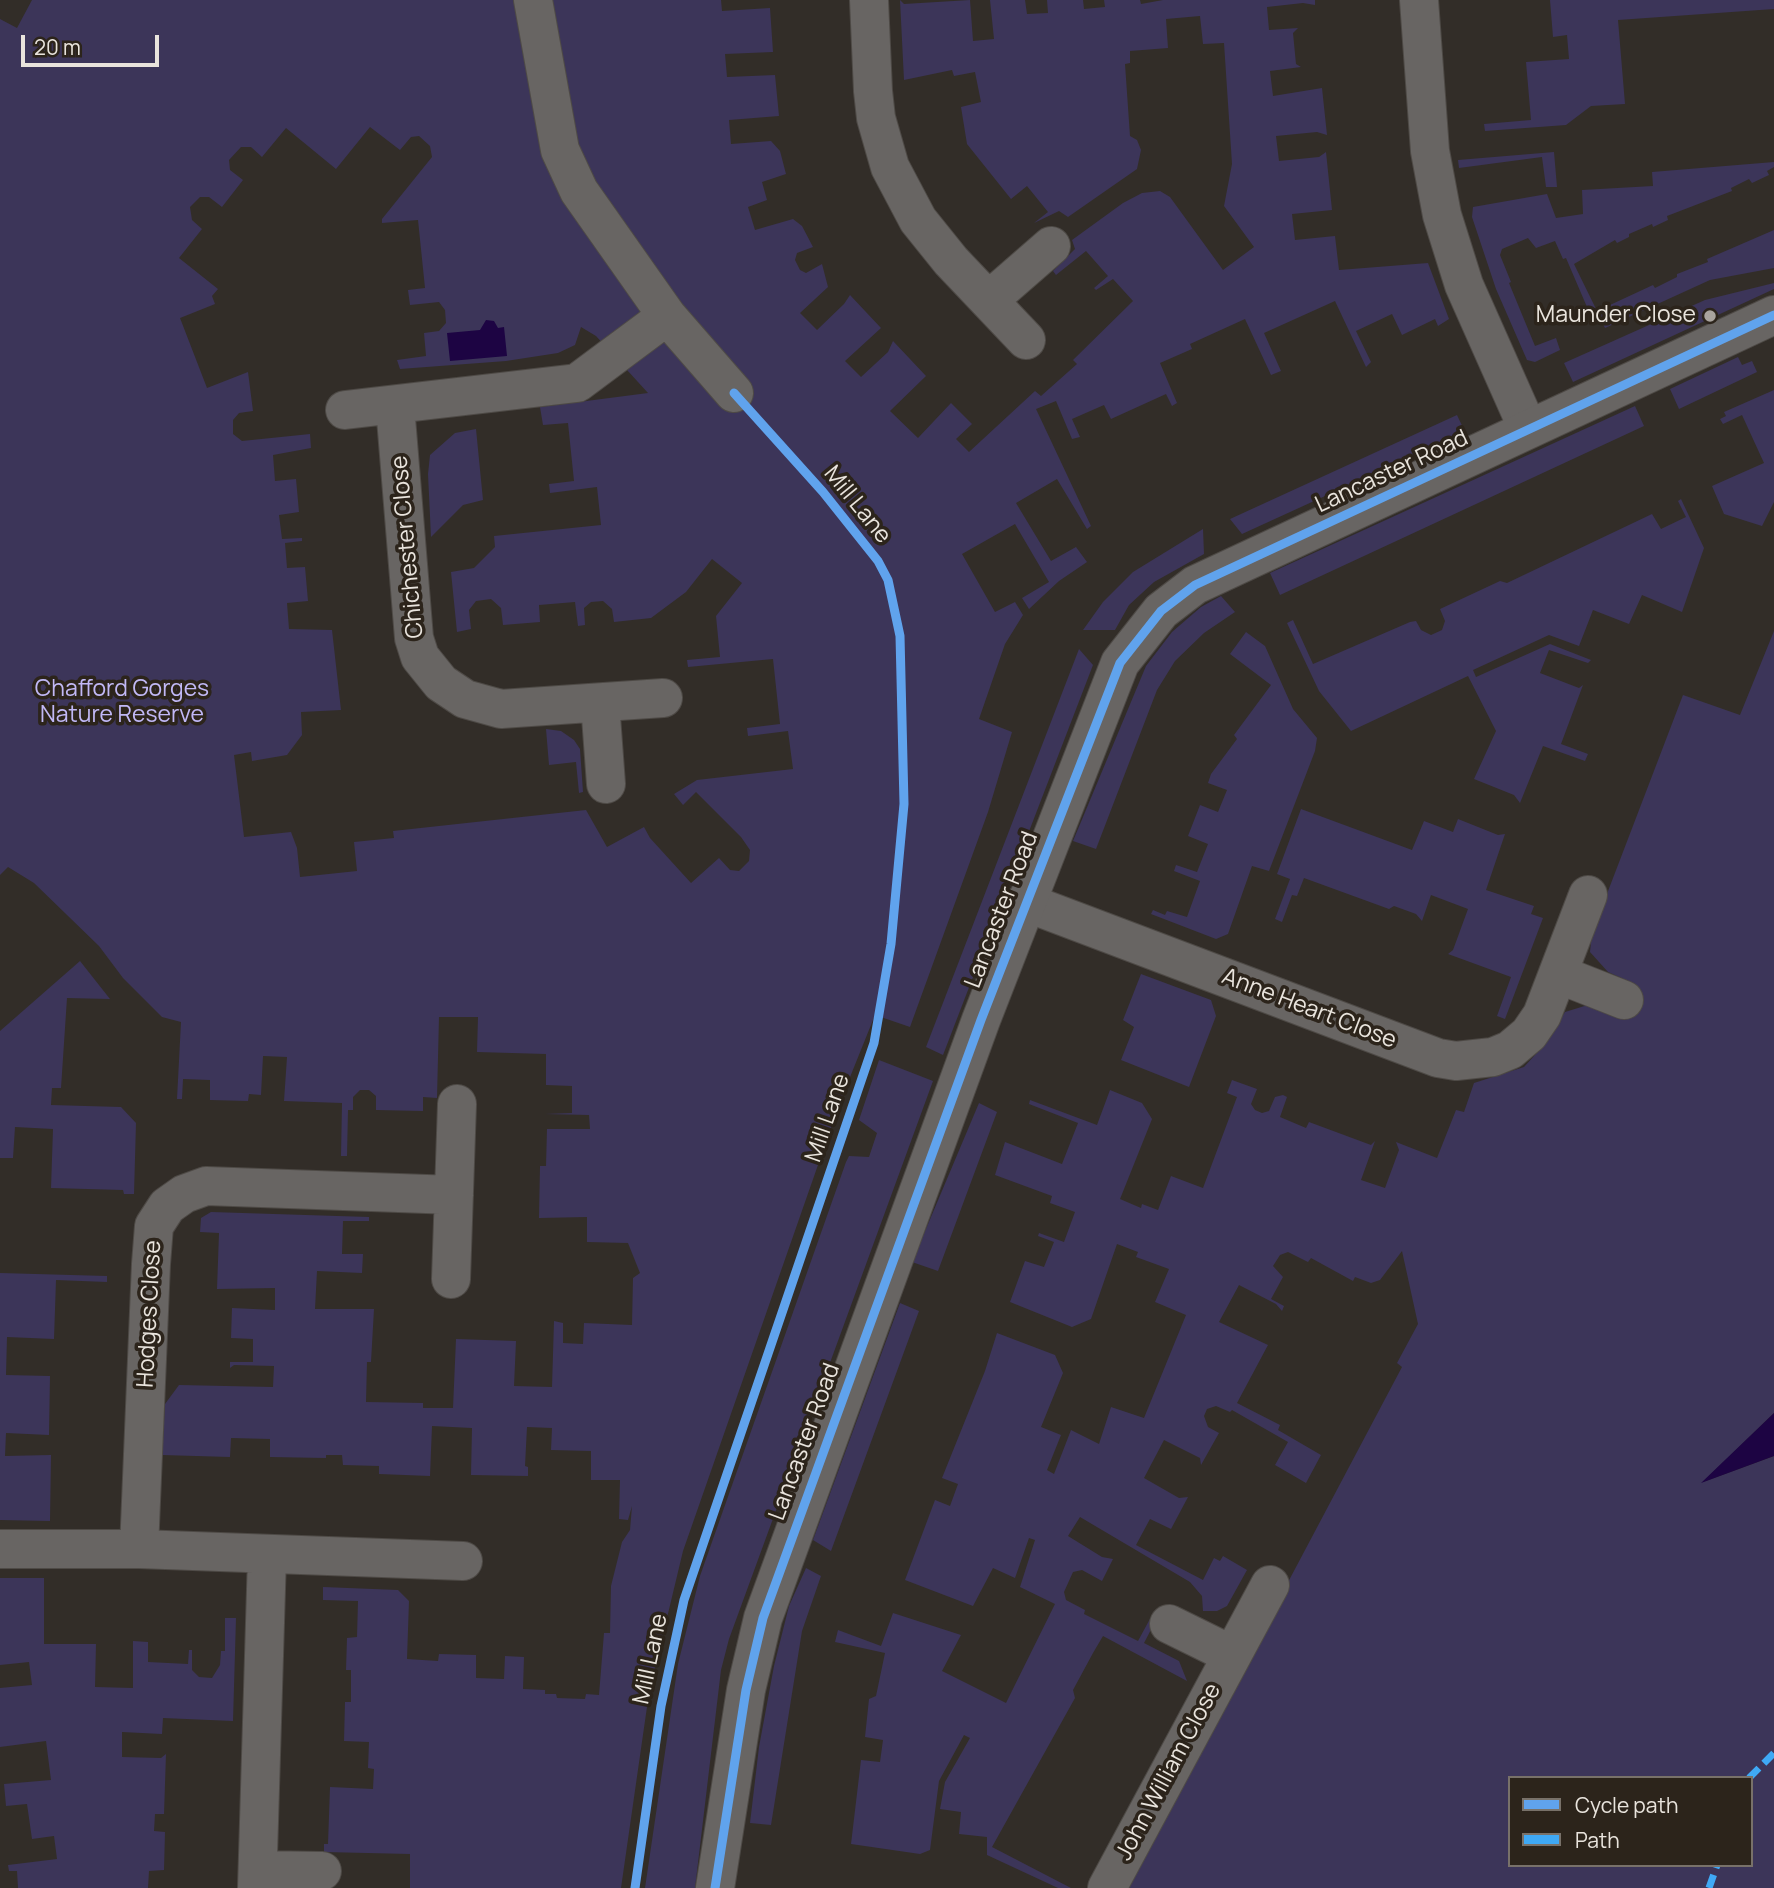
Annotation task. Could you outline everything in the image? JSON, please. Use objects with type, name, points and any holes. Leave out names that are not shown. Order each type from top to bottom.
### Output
[{"type":"street","points":[[533,0],[560,150],[579,191],[667,316],[734,393]]},
{"type":"street","points":[[869,0],[876,118],[890,167],[918,220],[951,261],[1026,340]]},
{"type":"street","points":[[1419,0],[1430,151],[1442,215],[1464,285],[1528,429]]},
{"type":"street","points":[[989,300],[1051,246]]},
{"type":"street","name":"Lancaster Road","points":[[715,1888],[746,1690],[763,1618],[1025,902],[1120,663],[1161,611],[1195,585],[1774,315]]},
{"type":"street","points":[[345,410],[577,383],[667,316]]},
{"type":"street","name":"Chichester Close","points":[[395,406],[414,638],[420,657],[451,692],[480,705],[501,709],[663,698]]},
{"type":"street","points":[[600,703],[606,784]]},
{"type":"street","name":"Anne Heart Close","points":[[1025,902],[1438,1058],[1456,1061],[1493,1056],[1510,1050],[1529,1034],[1542,1015],[1588,895]]},
{"type":"street","points":[[1558,974],[1624,1000]]},
{"type":"street","points":[[450,1279],[457,1104]]},
{"type":"street","name":"Hodges Close","points":[[139,1549],[151,1264],[155,1226],[167,1206],[184,1194],[206,1186],[454,1195]]},
{"type":"street","points":[[0,1549],[139,1549],[267,1556],[463,1561]]},
{"type":"street","points":[[267,1556],[257,1879],[322,1871]]},
{"type":"street","name":"John William Close","points":[[1107,1888],[1270,1585]]},
{"type":"street","name":"John William Close","points":[[1169,1625],[1232,1655]]},
{"type":"green space","name":"Chafford Gorges Nature Reserve","points":[[32,0],[721,0],[722,11],[770,8],[773,52],[725,54],[727,77],[775,75],[779,116],[729,120],[731,144],[771,141],[780,151],[786,174],[762,182],[767,200],[748,207],[755,230],[793,219],[802,226],[813,247],[797,253],[795,260],[800,270],[806,273],[822,264],[828,287],[800,313],[817,330],[850,295],[881,328],[845,361],[861,377],[888,352],[893,341],[926,376],[890,411],[918,438],[951,403],[972,424],[956,439],[969,452],[1035,391],[1041,396],[1077,364],[1073,360],[1133,301],[1113,279],[1096,290],[1094,288],[1108,276],[1086,251],[1056,275],[1053,271],[1075,249],[1072,240],[1123,203],[1142,193],[1160,191],[1170,197],[1223,270],[1254,247],[1224,206],[1232,164],[1224,43],[1203,44],[1200,16],[1166,19],[1168,48],[1130,51],[1130,63],[1125,64],[1130,136],[1137,140],[1141,150],[1137,169],[1068,217],[1059,211],[1034,223],[1048,212],[1027,186],[1011,199],[967,144],[961,107],[981,102],[975,72],[954,76],[952,70],[904,80],[900,0],[904,4],[970,0],[973,41],[994,39],[990,0],[1025,0],[1027,14],[1048,13],[1047,0],[1083,0],[1084,9],[1105,7],[1104,0],[1140,0],[1141,4],[1163,0],[1315,0],[1315,5],[1303,3],[1267,7],[1269,30],[1298,28],[1293,33],[1296,64],[1301,67],[1270,71],[1273,96],[1322,88],[1327,135],[1317,132],[1276,136],[1279,161],[1319,157],[1326,152],[1332,210],[1292,214],[1295,240],[1335,236],[1339,270],[1428,263],[1449,319],[1438,326],[1435,319],[1402,335],[1392,314],[1356,331],[1371,362],[1366,367],[1335,301],[1264,333],[1281,371],[1271,375],[1245,319],[1190,344],[1192,349],[1160,363],[1177,403],[1172,406],[1166,394],[1111,419],[1104,405],[1072,419],[1080,437],[1072,439],[1056,401],[1036,409],[1091,526],[1087,529],[1057,479],[1016,503],[1051,561],[1076,547],[1087,562],[1059,581],[1029,609],[1022,598],[1049,582],[1015,524],[962,554],[995,612],[1015,602],[1023,615],[1005,644],[979,719],[1012,732],[988,812],[910,1027],[875,1015],[840,1102],[683,1551],[649,1693],[621,1888],[410,1888],[410,1854],[324,1852],[324,1844],[328,1844],[330,1787],[373,1789],[374,1769],[368,1768],[369,1742],[344,1741],[345,1702],[351,1702],[351,1670],[346,1670],[347,1638],[357,1637],[358,1601],[323,1600],[323,1587],[398,1590],[409,1601],[407,1659],[438,1661],[439,1654],[476,1655],[476,1678],[504,1679],[505,1656],[524,1657],[523,1689],[545,1690],[545,1694],[556,1694],[557,1698],[585,1699],[586,1694],[599,1695],[604,1633],[610,1633],[611,1586],[622,1542],[630,1530],[632,1506],[628,1520],[619,1519],[620,1480],[591,1480],[591,1451],[551,1450],[552,1428],[527,1427],[525,1466],[528,1467],[528,1476],[471,1475],[472,1428],[432,1426],[430,1476],[379,1474],[379,1466],[343,1465],[342,1455],[326,1455],[326,1458],[270,1457],[270,1439],[231,1438],[230,1457],[162,1455],[165,1404],[179,1385],[273,1387],[274,1366],[234,1365],[230,1368],[230,1362],[253,1362],[253,1339],[231,1338],[232,1308],[275,1310],[275,1288],[217,1289],[219,1233],[200,1232],[201,1218],[211,1212],[369,1217],[369,1221],[343,1221],[342,1254],[363,1254],[362,1273],[317,1271],[315,1309],[374,1309],[371,1362],[367,1362],[366,1402],[423,1403],[423,1408],[453,1408],[456,1339],[516,1341],[514,1386],[552,1387],[554,1321],[563,1323],[563,1343],[583,1344],[584,1323],[632,1325],[633,1278],[640,1273],[628,1243],[587,1242],[587,1217],[539,1218],[540,1166],[546,1166],[547,1129],[590,1129],[589,1115],[545,1114],[572,1113],[572,1086],[546,1085],[546,1054],[477,1052],[478,1017],[439,1017],[437,1098],[423,1097],[423,1111],[376,1110],[376,1096],[369,1090],[360,1090],[353,1097],[353,1110],[348,1110],[347,1156],[341,1156],[342,1103],[284,1101],[287,1057],[263,1056],[261,1095],[249,1094],[248,1101],[210,1100],[210,1080],[183,1079],[182,1099],[177,1099],[181,1022],[162,1017],[123,978],[99,946],[34,883],[8,867],[0,875],[0,19],[17,28]],"holes":[[[370,127],[400,150],[411,137],[419,136],[430,146],[432,157],[382,219],[382,223],[418,220],[425,288],[408,290],[410,305],[439,302],[445,310],[446,323],[439,331],[424,333],[426,356],[397,360],[400,369],[506,361],[558,353],[575,345],[581,327],[596,336],[648,393],[540,407],[543,425],[568,423],[574,481],[549,484],[550,493],[597,487],[601,525],[494,536],[495,547],[474,568],[451,572],[457,632],[471,629],[469,610],[476,601],[491,599],[501,608],[503,625],[540,622],[539,605],[575,602],[578,626],[585,625],[584,608],[591,602],[603,601],[612,609],[614,622],[651,618],[686,592],[712,559],[742,583],[716,616],[720,657],[687,660],[688,667],[773,659],[780,724],[747,728],[748,736],[788,731],[793,769],[697,780],[674,794],[683,805],[696,792],[741,837],[750,850],[749,861],[739,871],[730,870],[719,858],[691,883],[650,838],[644,827],[607,847],[586,810],[393,831],[394,838],[354,842],[357,871],[300,877],[297,848],[291,832],[244,837],[234,755],[251,752],[252,761],[287,755],[302,735],[301,712],[341,710],[332,630],[289,629],[287,603],[308,601],[305,567],[287,568],[285,543],[302,541],[302,538],[282,539],[279,515],[299,512],[296,479],[275,481],[273,455],[311,448],[310,434],[242,441],[233,434],[233,420],[239,413],[253,411],[248,372],[207,388],[180,318],[215,304],[212,296],[218,289],[179,258],[202,229],[192,220],[190,207],[200,197],[209,197],[222,207],[243,180],[230,170],[229,160],[241,147],[251,147],[262,157],[286,128],[336,169]]]},
{"type":"green space","points":[[1550,0],[1774,0],[1774,9],[1618,20],[1625,104],[1591,106],[1566,125],[1485,131],[1484,124],[1531,120],[1526,62],[1569,59],[1567,35],[1553,37]]},
{"type":"green space","points":[[1554,152],[1557,187],[1546,187],[1542,157],[1459,168],[1458,160]]},
{"type":"green space","points":[[1774,162],[1774,167],[1767,171],[1769,175],[1752,183],[1749,179],[1731,188],[1732,191],[1667,216],[1668,220],[1629,234],[1629,237],[1617,243],[1615,240],[1574,264],[1597,311],[1653,285],[1655,288],[1677,277],[1677,274],[1708,262],[1707,259],[1774,230],[1774,268],[1710,280],[1605,328],[1596,311],[1590,314],[1566,258],[1563,259],[1555,241],[1536,248],[1528,238],[1502,249],[1500,255],[1511,282],[1509,283],[1535,346],[1556,338],[1560,350],[1535,362],[1527,360],[1496,289],[1472,217],[1473,207],[1547,194],[1556,218],[1583,214],[1582,190],[1653,186],[1652,172]]},
{"type":"green space","points":[[1774,283],[1774,289],[1573,382],[1564,363],[1705,300]]},
{"type":"green space","points":[[1738,357],[1742,365],[1752,361],[1757,372],[1679,409],[1670,389]]},
{"type":"green space","points":[[1774,390],[1774,502],[1762,526],[1724,514],[1712,486],[1764,463],[1742,415],[1723,424],[1720,419],[1726,416],[1724,412]]},
{"type":"green space","points":[[1635,406],[1644,426],[1280,595],[1270,573]]},
{"type":"green space","points":[[1457,415],[1465,432],[1242,534],[1230,519]]},
{"type":"green space","points":[[476,429],[483,500],[463,505],[431,537],[428,474],[430,455],[455,433]]},
{"type":"green space","points":[[1681,499],[1704,548],[1682,612],[1642,595],[1629,624],[1593,610],[1579,646],[1549,635],[1473,670],[1476,677],[1550,644],[1591,660],[1588,663],[1549,650],[1540,673],[1579,688],[1583,685],[1561,744],[1588,754],[1585,761],[1543,746],[1520,803],[1514,795],[1474,779],[1496,731],[1468,676],[1351,731],[1319,691],[1287,623],[1293,620],[1313,664],[1410,622],[1416,621],[1421,630],[1431,635],[1442,630],[1445,621],[1440,609],[1500,581],[1507,583],[1652,514],[1661,529],[1686,517],[1678,501]]},
{"type":"green space","points":[[1203,529],[1204,554],[1154,582],[1129,605],[1115,630],[1083,630],[1103,602],[1133,572]]},
{"type":"green space","points":[[1221,596],[1235,612],[1204,633],[1175,661],[1157,690],[1096,849],[1073,841],[1146,666],[1172,632],[1201,607]]},
{"type":"green space","points":[[1774,631],[1774,1413],[1703,1482],[1774,1456],[1774,1888],[1126,1888],[1402,1367],[1397,1363],[1418,1324],[1402,1251],[1380,1280],[1371,1283],[1355,1277],[1353,1281],[1311,1258],[1308,1262],[1288,1252],[1280,1255],[1273,1266],[1283,1277],[1271,1299],[1284,1306],[1282,1311],[1276,1304],[1239,1285],[1219,1322],[1268,1345],[1237,1403],[1280,1425],[1278,1430],[1321,1455],[1306,1483],[1275,1465],[1288,1442],[1232,1410],[1230,1412],[1216,1406],[1207,1409],[1204,1416],[1208,1427],[1219,1433],[1201,1465],[1200,1458],[1164,1440],[1144,1478],[1179,1498],[1188,1497],[1171,1529],[1150,1519],[1136,1545],[1203,1580],[1214,1558],[1220,1561],[1223,1556],[1247,1570],[1227,1606],[1217,1611],[1203,1611],[1202,1596],[1190,1582],[1080,1517],[1068,1536],[1102,1557],[1113,1559],[1102,1581],[1082,1570],[1073,1572],[1064,1592],[1066,1600],[1085,1610],[1084,1614],[1138,1641],[1151,1617],[1156,1620],[1144,1643],[1179,1661],[1187,1681],[1103,1636],[1093,1653],[1073,1690],[1075,1698],[992,1847],[1071,1888],[1058,1888],[987,1855],[987,1837],[959,1834],[961,1812],[940,1809],[945,1782],[970,1738],[964,1735],[939,1781],[930,1850],[920,1854],[851,1844],[861,1760],[880,1762],[883,1740],[865,1737],[869,1699],[876,1696],[885,1653],[835,1642],[838,1630],[881,1646],[893,1613],[961,1635],[942,1671],[1006,1703],[1055,1604],[1020,1587],[1035,1540],[1029,1538],[1015,1578],[993,1568],[973,1606],[905,1580],[935,1500],[950,1506],[958,1484],[942,1478],[985,1371],[997,1333],[1055,1355],[1063,1373],[1041,1427],[1061,1435],[1047,1470],[1054,1474],[1071,1430],[1099,1444],[1111,1407],[1144,1418],[1186,1315],[1155,1302],[1169,1269],[1136,1257],[1138,1252],[1117,1244],[1091,1319],[1072,1327],[1010,1302],[1025,1261],[1044,1267],[1054,1242],[1038,1236],[1039,1233],[1064,1242],[1075,1212],[1050,1203],[1052,1196],[995,1175],[1005,1142],[1062,1164],[1078,1123],[1029,1104],[1030,1100],[1097,1125],[1110,1090],[1142,1103],[1152,1119],[1120,1199],[1141,1208],[1142,1204],[1158,1210],[1171,1176],[1203,1188],[1237,1097],[1227,1093],[1232,1080],[1257,1089],[1251,1104],[1255,1110],[1262,1113],[1269,1111],[1275,1097],[1283,1095],[1287,1097],[1280,1117],[1306,1128],[1309,1122],[1371,1145],[1375,1141],[1361,1180],[1385,1188],[1399,1150],[1396,1142],[1437,1158],[1456,1110],[1464,1112],[1474,1083],[1524,1067],[1545,1044],[1565,1012],[1591,1004],[1623,1018],[1635,984],[1608,972],[1590,952],[1592,933],[1683,695],[1740,715]]},
{"type":"green space","points":[[1246,632],[1265,646],[1293,709],[1317,738],[1315,751],[1269,871],[1252,866],[1228,934],[1216,939],[1151,914],[1153,910],[1165,915],[1167,911],[1187,917],[1200,881],[1174,871],[1176,865],[1197,872],[1208,844],[1188,836],[1200,805],[1218,812],[1227,790],[1208,783],[1211,774],[1237,739],[1234,735],[1271,685],[1230,654]]},
{"type":"green space","points":[[1079,649],[1093,665],[943,1055],[926,1047]]},
{"type":"green space","points":[[546,729],[561,731],[574,740],[580,749],[583,792],[579,793],[576,762],[549,765]]},
{"type":"green space","points":[[1301,809],[1412,850],[1424,821],[1453,832],[1458,819],[1498,835],[1505,834],[1486,890],[1534,906],[1531,914],[1543,918],[1505,1019],[1497,1016],[1511,977],[1448,954],[1453,950],[1468,909],[1431,895],[1422,921],[1416,914],[1394,906],[1389,909],[1304,878],[1297,896],[1292,895],[1282,922],[1275,919],[1290,879],[1277,874]]},
{"type":"green space","points":[[80,961],[110,999],[67,998],[61,1088],[52,1088],[51,1105],[121,1107],[136,1123],[134,1194],[124,1194],[123,1190],[51,1188],[53,1129],[15,1127],[13,1158],[0,1158],[0,1031]]},
{"type":"green space","points":[[1141,974],[1211,1000],[1216,1016],[1189,1087],[1121,1060],[1134,1027],[1123,1020]]},
{"type":"green space","points":[[879,1060],[933,1081],[729,1639],[721,1670],[695,1888],[645,1888],[678,1664],[700,1576],[846,1162],[849,1156],[869,1157],[877,1133],[859,1120]]},
{"type":"green space","points":[[979,1103],[997,1112],[938,1271],[912,1262]]},
{"type":"green space","points":[[0,1273],[107,1276],[107,1282],[56,1280],[54,1339],[7,1337],[6,1375],[50,1376],[49,1435],[6,1433],[5,1456],[51,1455],[50,1521],[0,1520]]},
{"type":"green space","points":[[900,1303],[919,1311],[831,1551],[813,1540]]},
{"type":"green space","points":[[806,1568],[821,1576],[802,1631],[771,1825],[750,1823],[759,1747],[774,1666],[789,1606]]},
{"type":"green space","points":[[0,1578],[44,1578],[44,1644],[96,1644],[95,1687],[133,1688],[133,1641],[148,1642],[148,1662],[188,1664],[189,1650],[192,1650],[192,1670],[199,1677],[212,1678],[220,1665],[221,1651],[225,1651],[225,1618],[236,1618],[233,1721],[163,1718],[162,1734],[122,1732],[122,1757],[161,1758],[166,1754],[164,1814],[155,1814],[154,1831],[165,1832],[164,1870],[149,1871],[148,1888],[18,1888],[17,1871],[9,1871],[8,1865],[57,1859],[54,1836],[32,1839],[27,1804],[6,1806],[4,1784],[51,1780],[46,1741],[0,1747],[0,1688],[32,1685],[29,1662],[0,1665]]},
{"type":"shaded area","points":[[486,320],[494,321],[498,328],[504,327],[507,356],[450,361],[447,333],[480,330]]},
{"type":"shaded area","points":[[1774,1413],[1774,1456],[1701,1483]]},
{"type":"marked path","points":[[1751,1776],[1774,1753]]},
{"type":"marked path","points":[[1709,1888],[1716,1867]]},
{"type":"cycle path","points":[[715,1888],[746,1690],[763,1618],[981,1020],[1120,663],[1161,611],[1195,585],[1774,315]]},
{"type":"cycle path","name":"Mill Lane","points":[[635,1888],[661,1706],[684,1600],[874,1043],[891,944],[904,804],[900,636],[888,580],[878,561],[823,492],[734,393]]},
{"type":"place","name":"Maunder Close","points":[[1710,316]]}]
